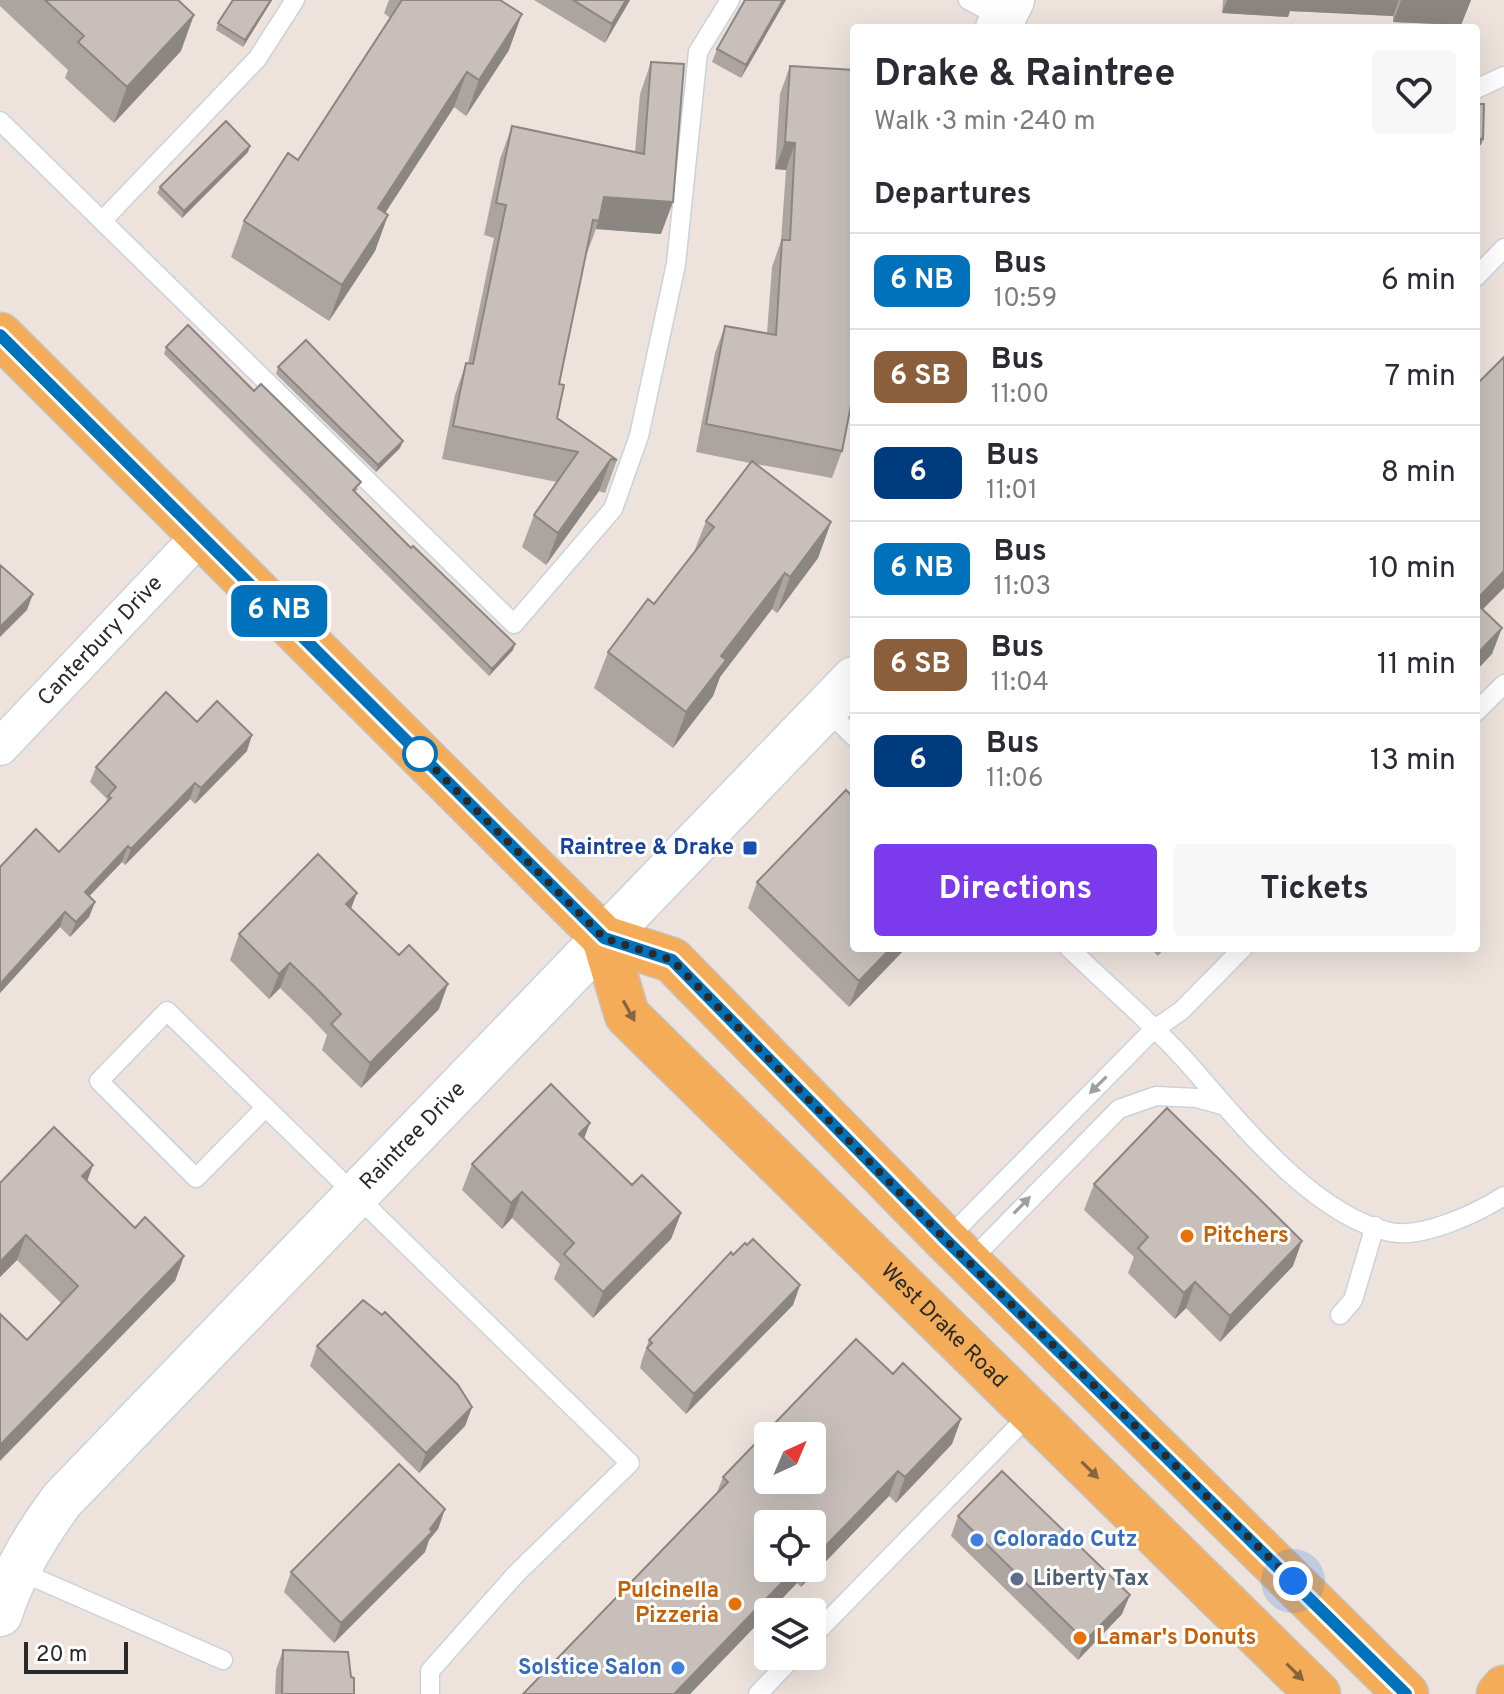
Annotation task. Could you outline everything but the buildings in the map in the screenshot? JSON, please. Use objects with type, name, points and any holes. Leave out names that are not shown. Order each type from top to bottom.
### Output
[{"type":"main road","name":"West Drake Road","points":[[0,335],[604,938],[672,960],[958,1251],[1406,1694]]},
{"type":"main road","name":"West Drake Road","points":[[604,938],[627,1015],[1318,1694]]},
{"type":"main road","points":[[743,1129],[812,1161],[910,1255],[958,1251]]},
{"type":"main road","points":[[1032,1412],[1056,1412],[1119,1445],[1158,1446]]},
{"type":"main road","points":[[1499,1694],[1504,1688]]},
{"type":"street","name":"Canterbury Drive","points":[[0,747],[202,534]]},
{"type":"street","name":"Raintree Drive","points":[[0,1614],[9,1566],[62,1500],[604,938],[845,709]]},
{"type":"lane","points":[[102,221],[257,59],[295,0]]},
{"type":"lane","points":[[0,121],[514,624],[613,509],[639,436],[676,264],[698,52],[730,0]]},
{"type":"lane","points":[[1480,87],[1504,76]]},
{"type":"lane","points":[[1480,273],[1504,248]]},
{"type":"lane","points":[[1480,708],[1504,684]]},
{"type":"lane","points":[[1073,952],[1186,1061],[1222,1105],[1323,1202],[1391,1233],[1451,1225],[1504,1196]]},
{"type":"lane","points":[[958,1251],[1153,1030],[1181,1011],[1239,952]]},
{"type":"lane","points":[[266,1107],[196,1178],[99,1081],[167,1011],[357,1195],[630,1463],[516,1574],[430,1671],[430,1694]]},
{"type":"lane","points":[[958,1251],[1119,1109],[1156,1096],[1197,1098],[1222,1105]]},
{"type":"lane","points":[[1340,1315],[1353,1300],[1375,1226]]},
{"type":"lane","points":[[826,1623],[1032,1412]]},
{"type":"lane","points":[[9,1566],[223,1660]]},
{"type":"lane","points":[[758,1694],[781,1670]]},
{"type":"bus line","points":[[0,335],[604,938],[672,960],[946,1240],[1406,1694]]},
{"type":"place","name":"Raintree & Drake","points":[[750,848]]},
{"type":"place","name":"Pitchers","points":[[1187,1236]]},
{"type":"place","name":"Colorado Cutz","points":[[977,1540]]},
{"type":"place","name":"Liberty Tax","points":[[1017,1579]]},
{"type":"place","name":"Pulcinella Pizzeria","points":[[735,1604]]},
{"type":"place","name":"Lamar's Donuts","points":[[1080,1638]]},
{"type":"place","name":"Solstice Salon","points":[[678,1668]]},
{"type":"route","points":[[420,754],[413,747],[604,938],[672,960],[946,1240],[1293,1581]]}]
